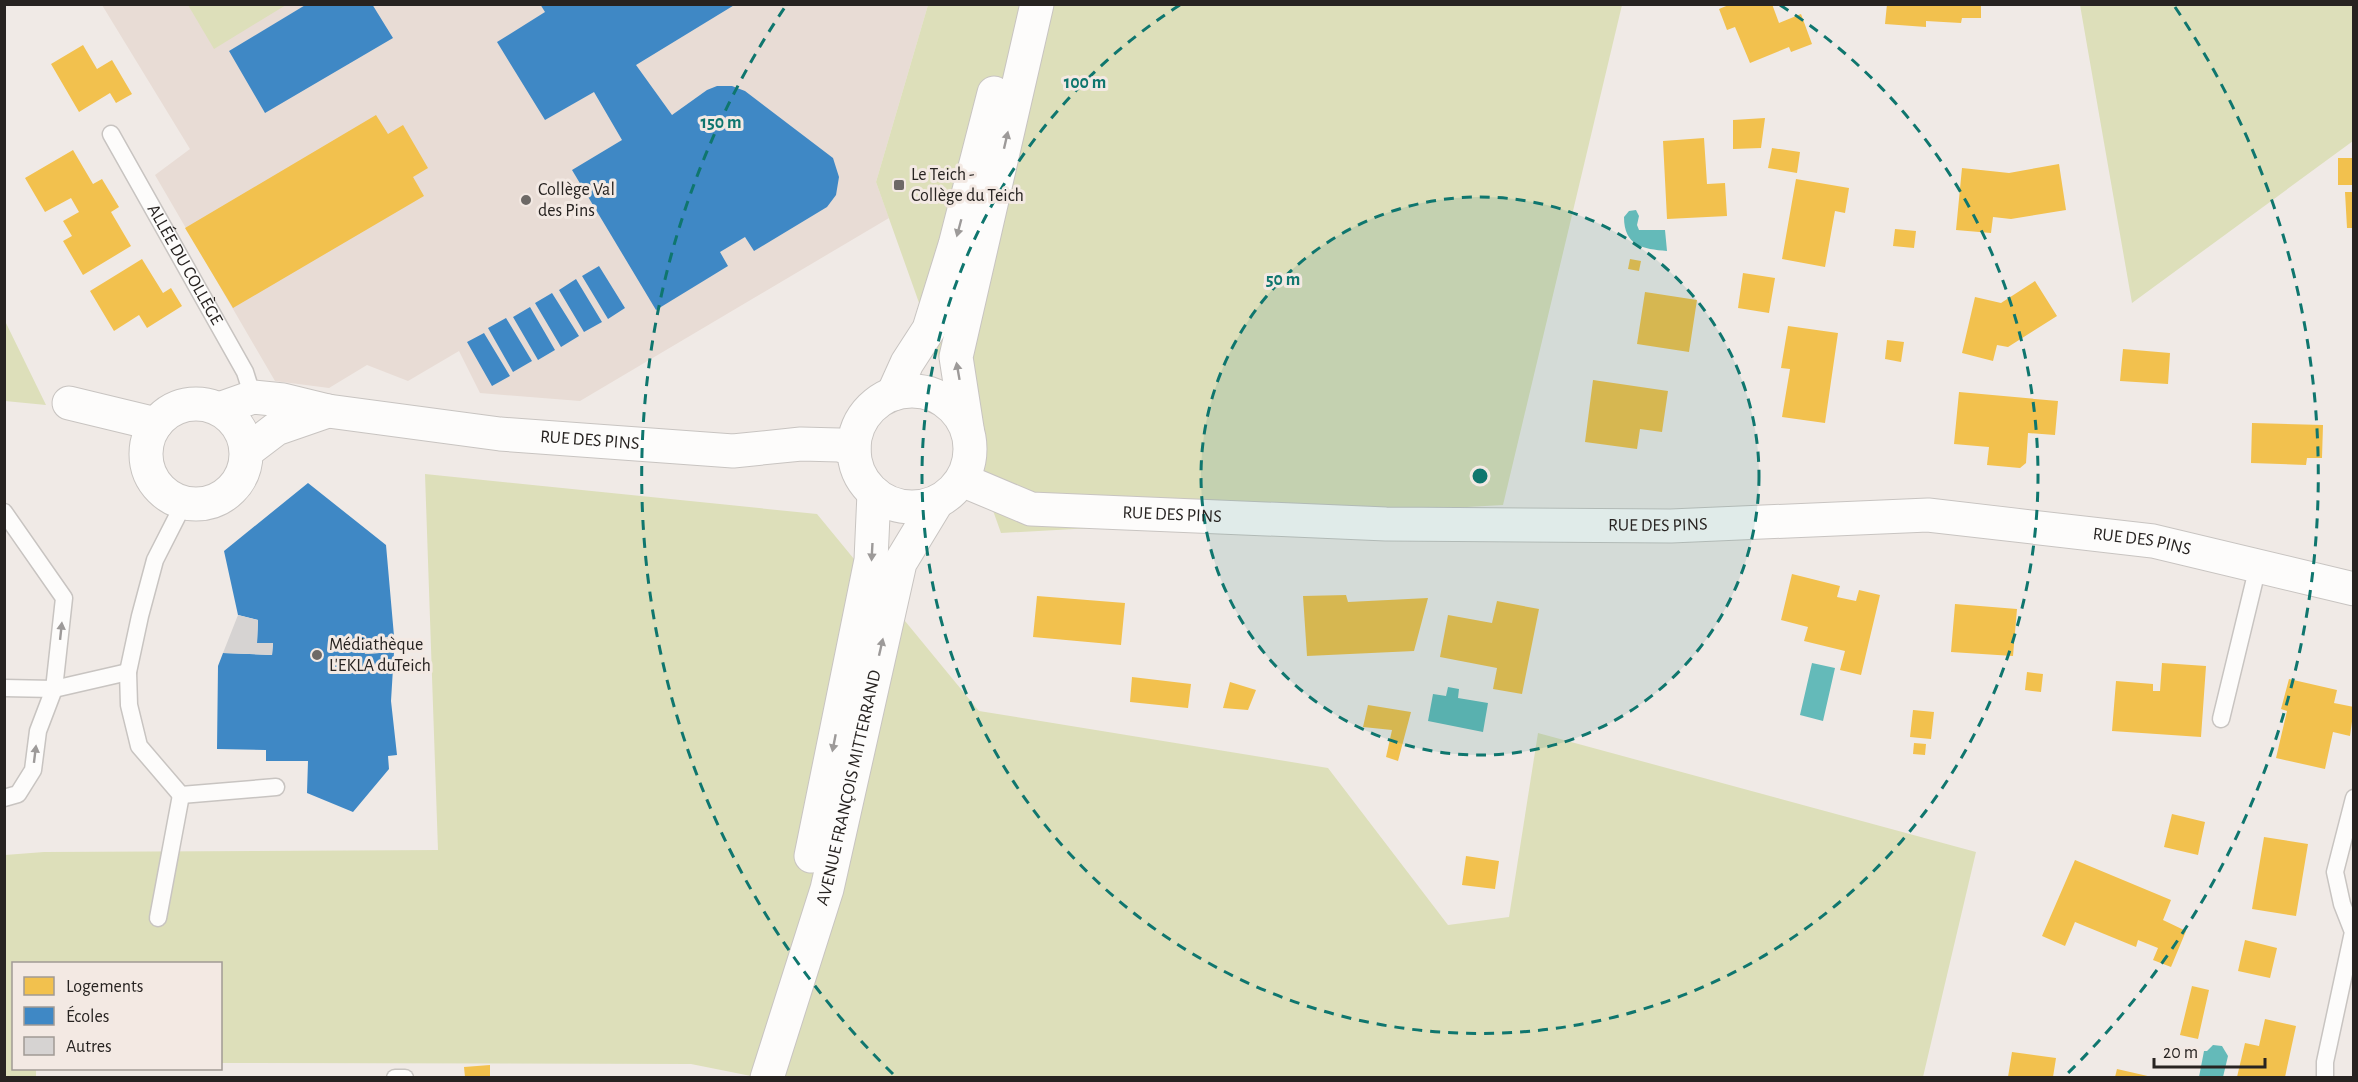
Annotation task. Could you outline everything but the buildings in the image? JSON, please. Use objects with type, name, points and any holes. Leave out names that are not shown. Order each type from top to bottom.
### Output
[{"type":"street","points":[[893,394],[907,363],[929,329],[955,245],[1018,4]]},
{"type":"street","points":[[967,428],[958,413],[945,401],[929,393],[911,390],[893,394],[878,402],[865,415],[857,431],[854,449],[856,465],[863,480],[874,493],[888,503],[904,507],[921,507],[937,502],[951,493],[962,480],[969,464],[970,446],[956,357],[1037,4]]},
{"type":"street","name":"RUE DES PINS","points":[[219,409],[253,397],[283,400],[328,411],[500,434],[733,451],[801,444],[839,445],[854,449]]},
{"type":"street","points":[[69,403],[156,424]]},
{"type":"street","points":[[202,404],[219,409],[242,431],[247,451],[246,465],[240,480],[230,493],[216,501],[200,505],[184,503],[169,497],[157,486],[149,472],[146,457],[148,439],[156,424],[169,412],[184,405],[202,404]]},
{"type":"street","name":"RUE DES PINS","points":[[247,451],[276,429],[328,411]]},
{"type":"street","name":"RUE DES PINS","points":[[962,480],[1031,509],[1386,524],[1671,526],[1928,515],[2153,541],[2354,589]]},
{"type":"street","name":"AVENUE FRANÇOIS MITTERRAND","points":[[761,1077],[807,879],[872,560],[874,493]]},
{"type":"street","name":"AVENUE FRANÇOIS MITTERRAND","points":[[767,1077],[827,889],[900,563],[937,502]]},
{"type":"lane","name":"ALLÉE DU COLLÈGE","points":[[111,134],[246,372],[253,397]]},
{"type":"lane","points":[[181,795],[140,746],[129,705],[128,672],[155,560],[184,503]]},
{"type":"lane","points":[[4,513],[64,598],[54,689],[38,731],[33,770],[18,794],[4,798]]},
{"type":"lane","points":[[2221,719],[2258,566]]},
{"type":"lane","points":[[4,688],[54,689],[128,672]]},
{"type":"lane","points":[[181,795],[276,787]]},
{"type":"lane","points":[[158,918],[181,795]]},
{"type":"lane","points":[[2325,1077],[2325,1062],[2353,932],[2342,904],[2335,872],[2354,798]]},
{"type":"lane","points":[[395,1077],[405,1077]]},
{"type":"shaded area","name":"Collège Val des Pins","points":[[102,5],[928,5],[876,182],[889,218],[580,401],[480,393],[459,351],[408,381],[367,365],[329,388],[275,381],[155,175],[190,149]]},
{"type":"green space","points":[[188,5],[286,5],[214,49]]},
{"type":"green space","points":[[928,5],[1622,5],[1503,505],[1001,533],[876,182]]},
{"type":"green space","points":[[2080,5],[2353,5],[2353,141],[2132,303]]},
{"type":"green space","points":[[5,321],[46,405],[5,401]]},
{"type":"green space","points":[[425,474],[817,514],[979,711],[1328,768],[1448,925],[1509,917],[1538,733],[1976,852],[1923,1077],[761,1078],[691,1064],[222,1063],[222,962],[12,962],[12,1070],[36,1070],[36,1077],[5,1078],[5,855],[44,852],[438,850]]},
{"type":"water","points":[[1636,210],[1639,216],[1637,225],[1639,230],[1665,230],[1667,251],[1643,247],[1631,240],[1627,234],[1624,217],[1629,211]]},
{"type":"water","points":[[1812,663],[1835,668],[1823,721],[1800,715]]},
{"type":"water","points":[[1448,687],[1459,689],[1458,698],[1488,703],[1483,732],[1428,721],[1433,694],[1446,696]]},
{"type":"water","points":[[2213,1045],[2222,1046],[2228,1056],[2223,1077],[2199,1077],[2204,1051]]},
{"type":"place","name":"Le Teich - Collège du Teich","points":[[899,185]]},
{"type":"place","name":"Collège Val des Pins","points":[[526,200]]},
{"type":"place","name":"Médiathèque L'EKLA duTeich","points":[[317,655]]}]
